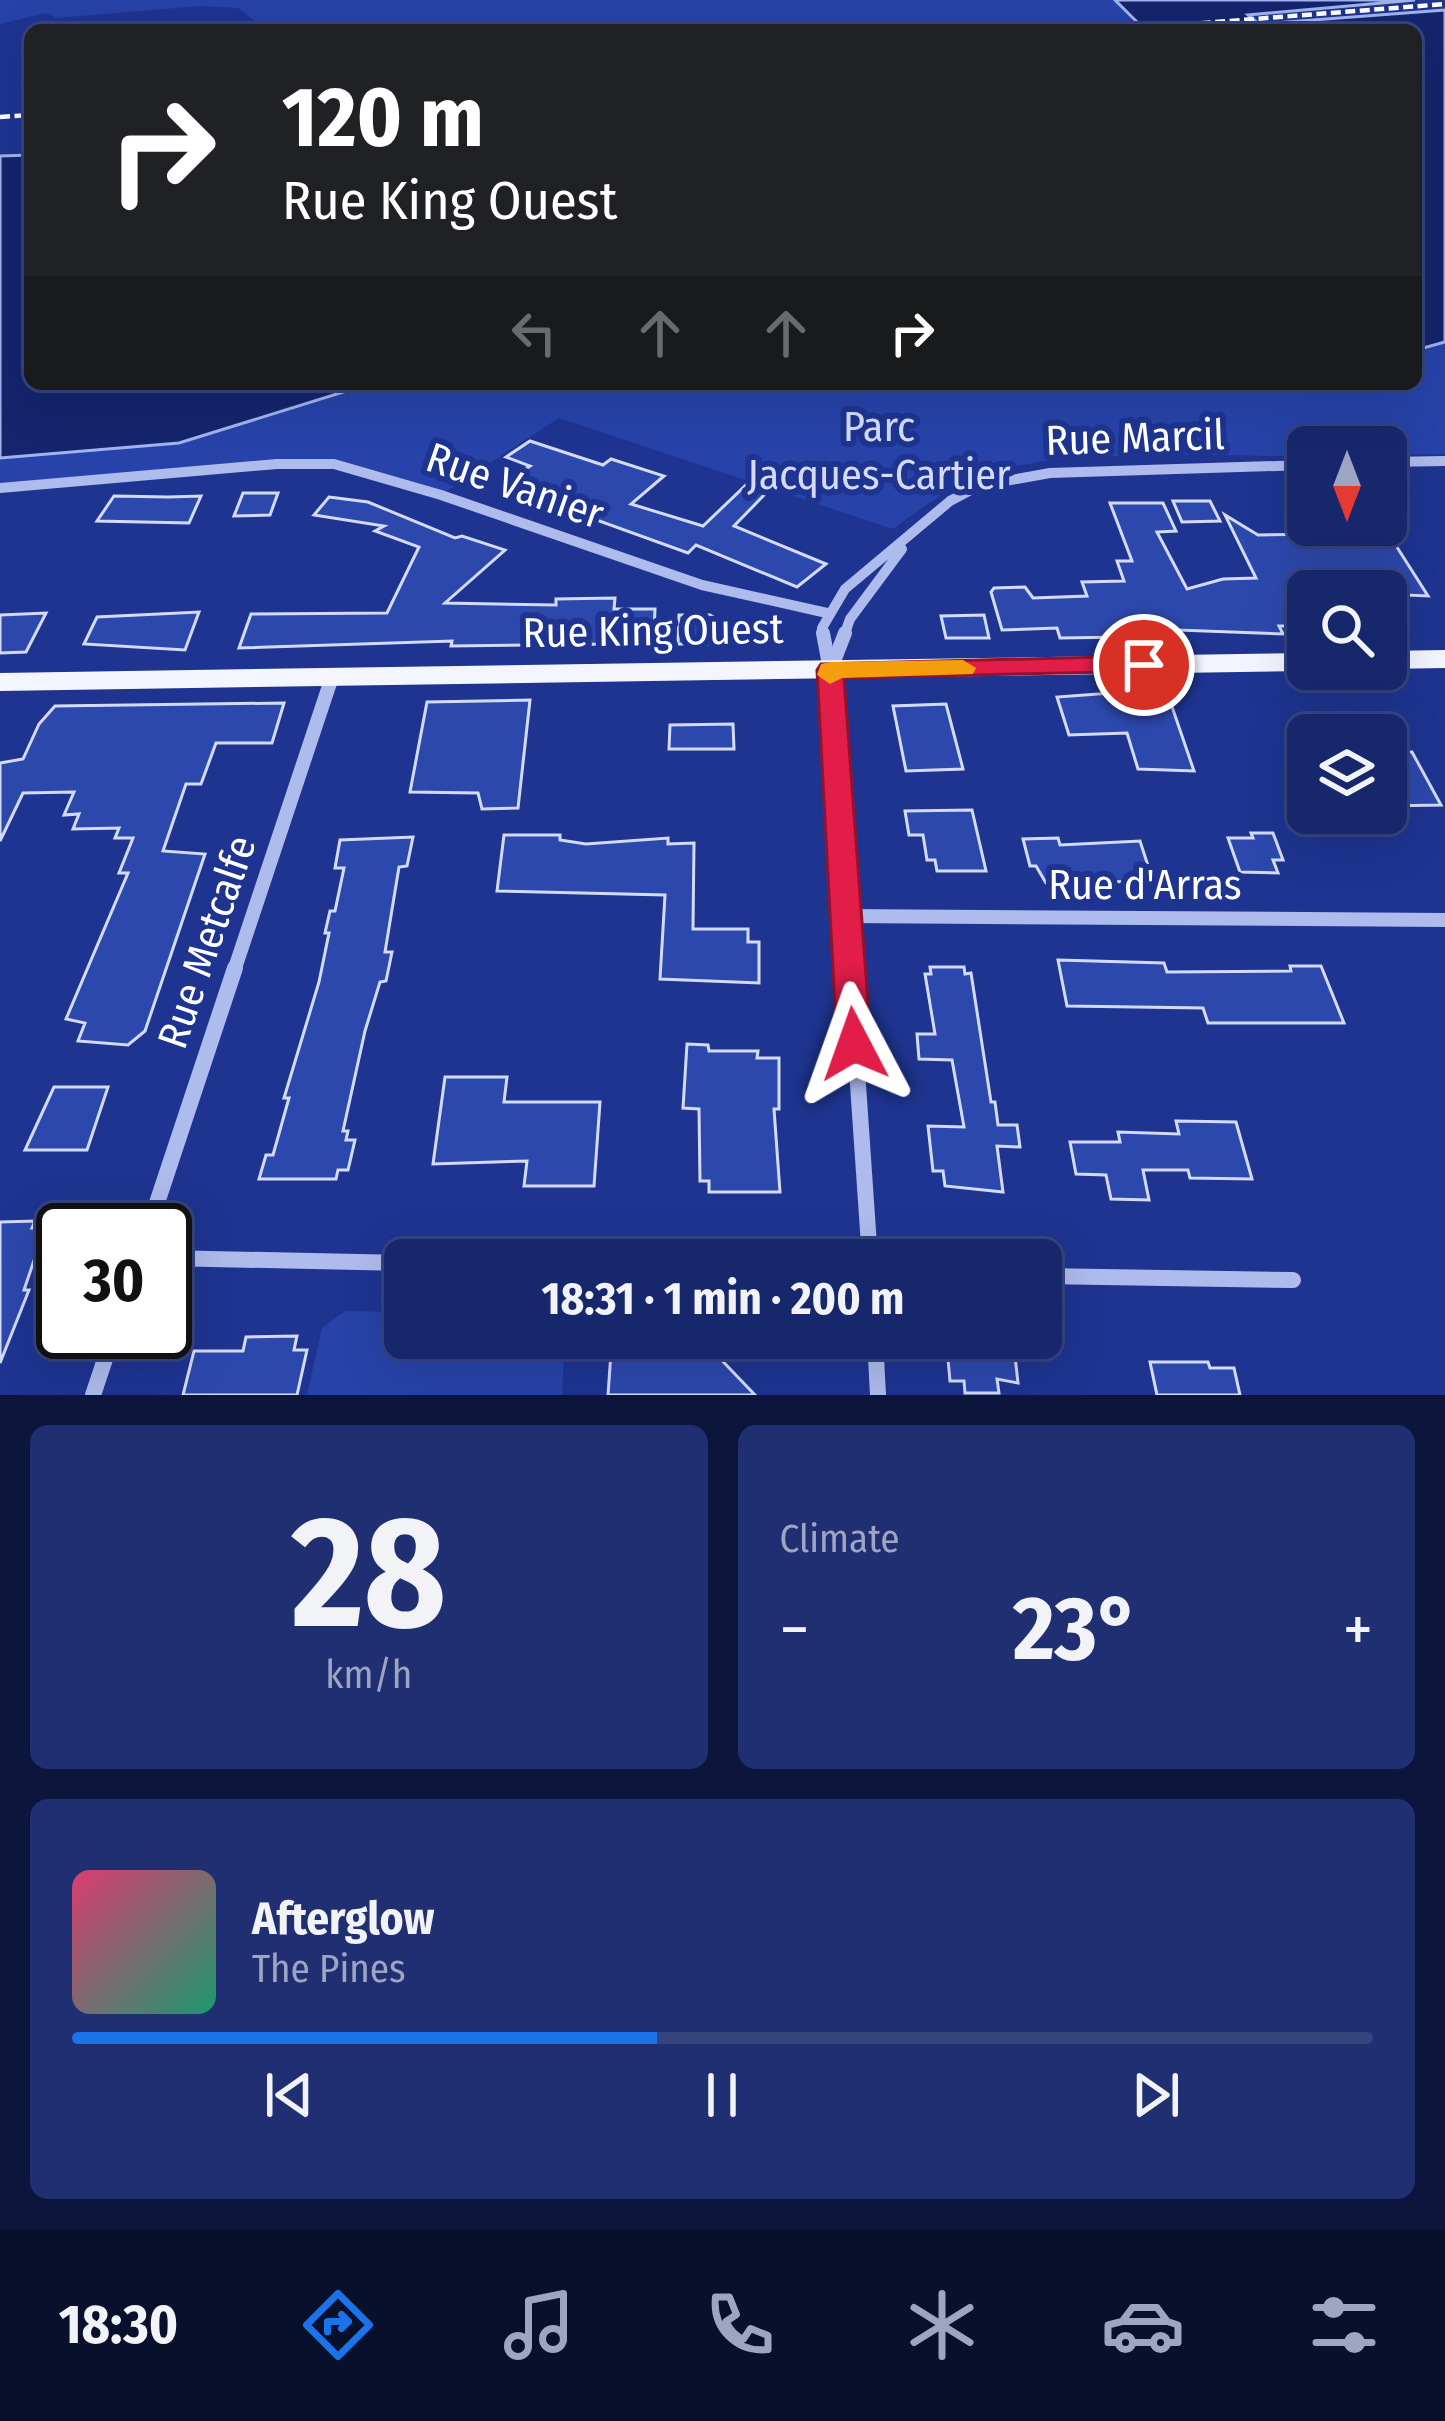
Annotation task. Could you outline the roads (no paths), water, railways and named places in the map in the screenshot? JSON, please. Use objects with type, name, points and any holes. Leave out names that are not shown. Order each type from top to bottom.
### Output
[{"type":"main road","points":[[1407,660],[1445,659]]},
{"type":"main road","name":"Rue King Ouest","points":[[0,682],[1287,662]]},
{"type":"street","points":[[1407,461],[1445,460]]},
{"type":"street","name":"Rue Vanier","points":[[0,488],[312,462],[363,470],[702,585],[827,613]]},
{"type":"street","name":"Rue Marcil","points":[[827,613],[844,590],[950,501],[1008,477],[1287,466]]},
{"type":"street","name":"Rue Marcil","points":[[830,670],[850,619],[911,536]]},
{"type":"street","points":[[827,613],[821,641],[830,670],[868,1239]]},
{"type":"street","name":"Rue Metcalfe","points":[[157,1203],[332,677]]},
{"type":"street","name":"Rue d'Arras","points":[[844,916],[1445,920]]},
{"type":"street","points":[[192,1259],[384,1263]]},
{"type":"street","points":[[1062,1276],[1293,1280]]},
{"type":"street","points":[[93,1395],[105,1359]]},
{"type":"street","points":[[876,1359],[878,1395]]},
{"type":"railway","points":[[1190,24],[1445,4]]},
{"type":"railway","points":[[0,117],[24,115]]},
{"type":"park label","name":"Parc Jacques-Cartier","points":[[879,451]]}]
